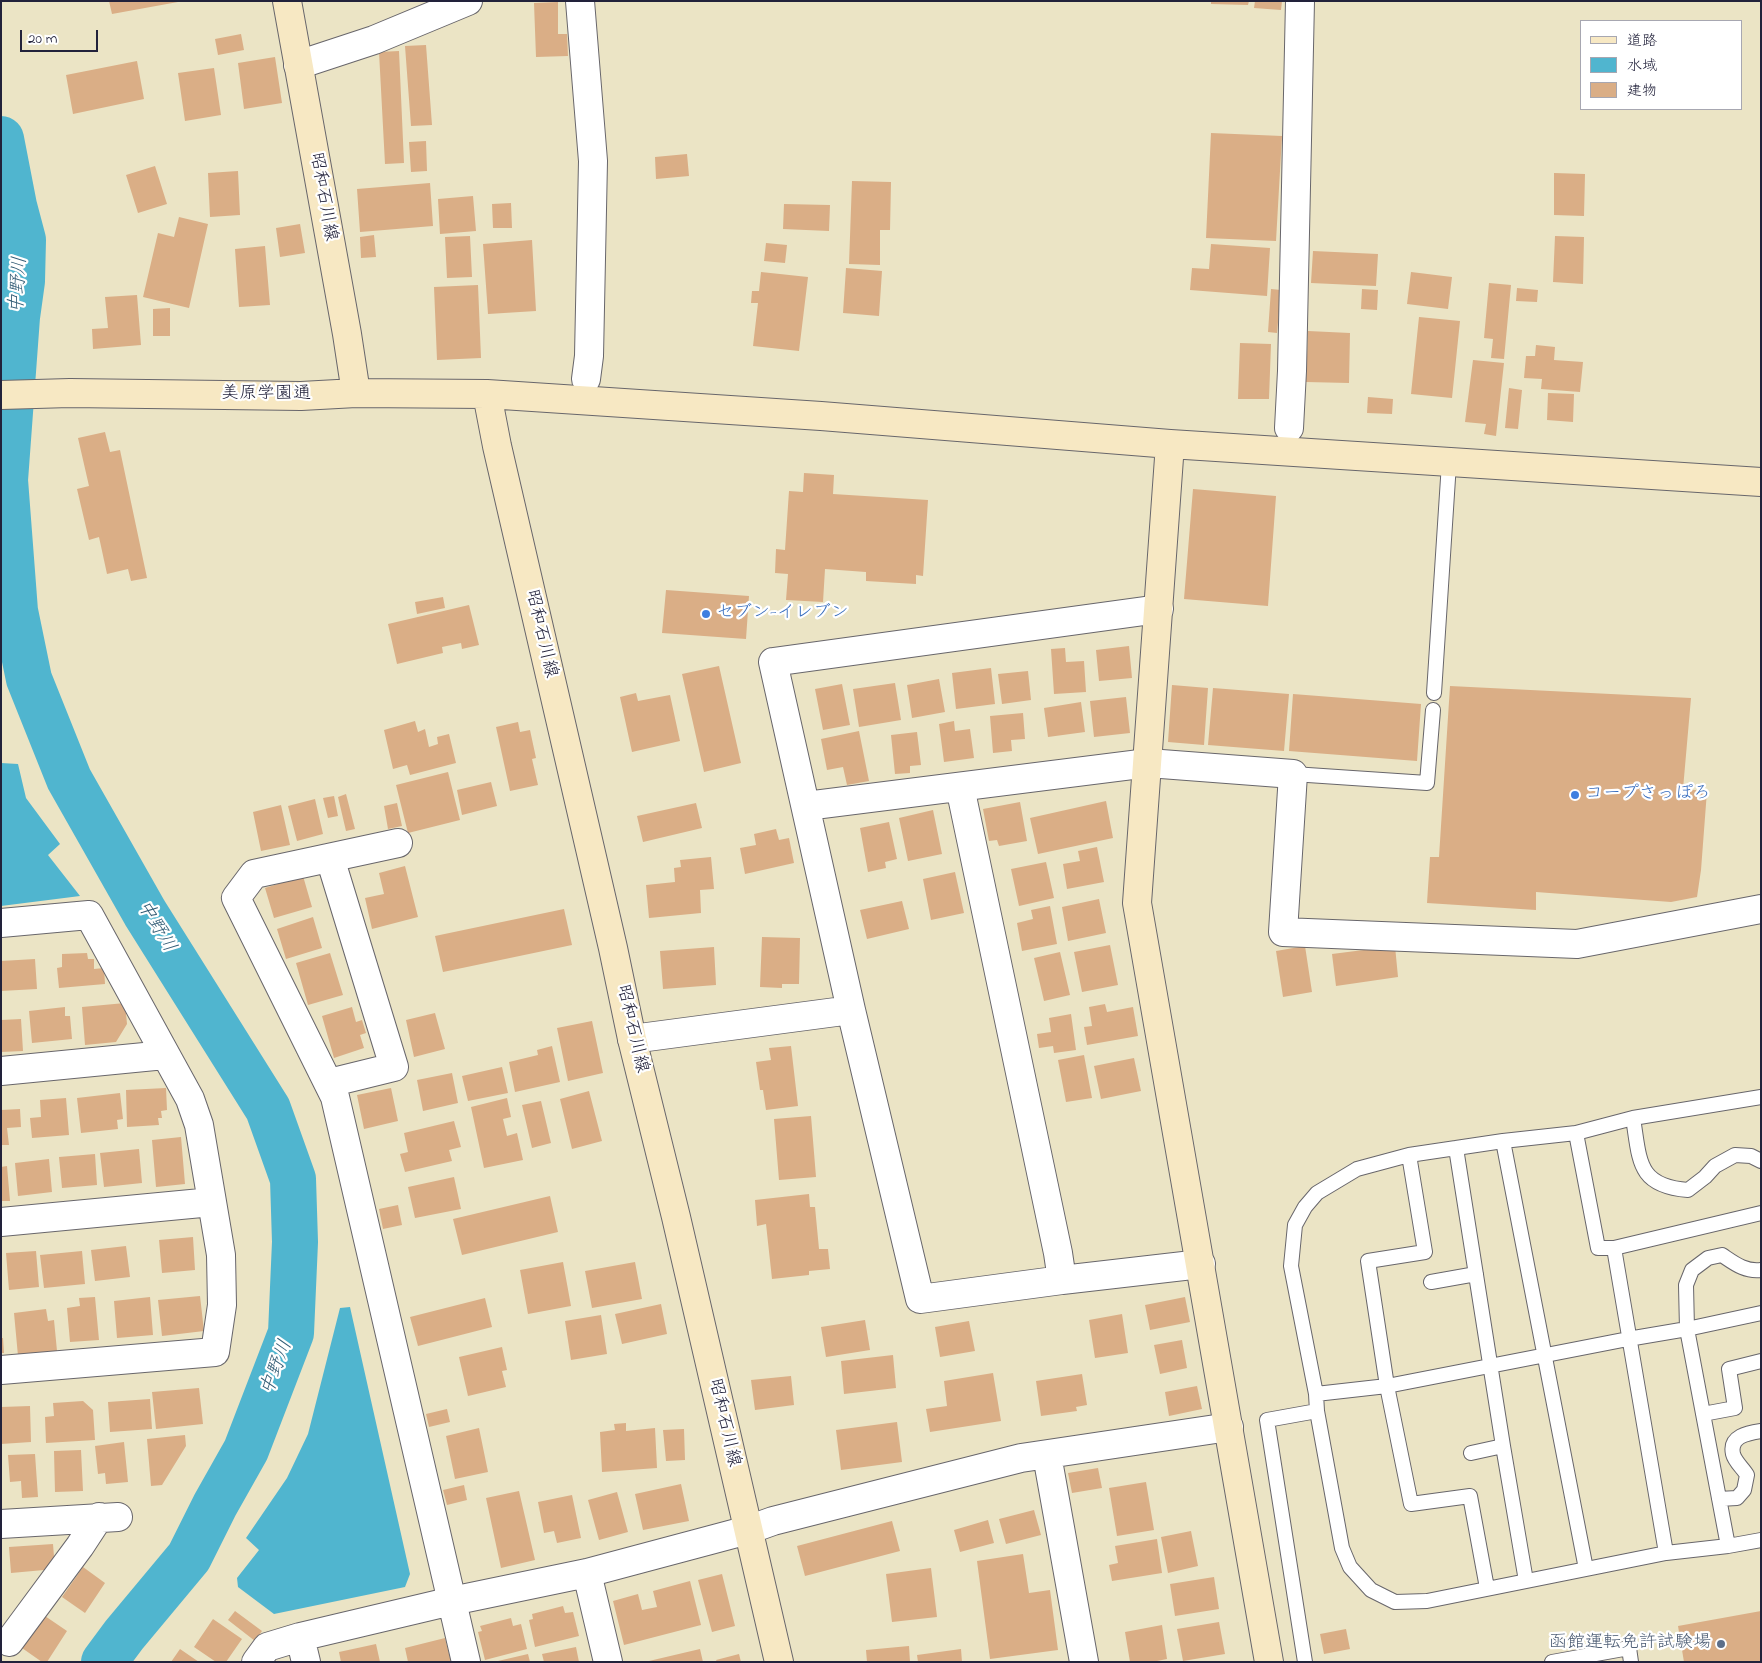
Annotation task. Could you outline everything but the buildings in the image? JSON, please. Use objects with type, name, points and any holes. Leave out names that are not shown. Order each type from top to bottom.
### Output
[{"type":"street","name":"昭和石川線","points":[[287,1],[347,334],[356,394]]},
{"type":"street","points":[[298,65],[374,40],[468,1]]},
{"type":"street","points":[[580,1],[593,161],[586,379]]},
{"type":"street","points":[[1289,428],[1300,1]]},
{"type":"street","name":"美原学園通","points":[[1,395],[70,393],[301,396],[487,394],[821,416],[1170,444],[1761,482]]},
{"type":"street","name":"昭和石川線","points":[[487,394],[497,446],[632,1039],[674,1208],[779,1662]]},
{"type":"street","points":[[1170,444],[1137,903],[1269,1662]]},
{"type":"street","points":[[1159,609],[773,662],[851,1010],[920,1299],[1201,1264]]},
{"type":"street","points":[[806,806],[1148,762],[1293,774],[1284,932],[1578,944],[1761,909]]},
{"type":"street","points":[[960,787],[1058,1252],[1062,1280]]},
{"type":"street","points":[[398,842],[254,874],[236,898],[335,1097],[466,1662]]},
{"type":"street","points":[[329,1084],[394,1067],[330,858]]},
{"type":"street","points":[[1,923],[89,915],[190,1099],[200,1125],[221,1255],[222,1305],[215,1352],[1,1370]]},
{"type":"street","points":[[632,1039],[851,1010]]},
{"type":"street","points":[[1,1071],[165,1055]]},
{"type":"street","points":[[1,1222],[212,1202]]},
{"type":"street","points":[[256,1662],[267,1647],[303,1649],[452,1601],[587,1573],[748,1530],[773,1521],[1021,1458],[1229,1427]]},
{"type":"street","points":[[1047,1455],[1084,1662]]},
{"type":"street","points":[[1,1524],[109,1517],[80,1546],[9,1642]]},
{"type":"street","points":[[587,1573],[608,1662]]},
{"type":"lane","points":[[1434,693],[1449,463]]},
{"type":"lane","points":[[1293,774],[1427,783],[1433,710]]},
{"type":"lane","points":[[1761,1097],[1633,1118],[1576,1133],[1409,1155],[1357,1169],[1317,1193],[1305,1207],[1295,1225],[1291,1266],[1316,1394],[1317,1411],[1342,1548],[1350,1567],[1371,1590],[1395,1602],[1427,1601],[1666,1553],[1761,1540]]},
{"type":"lane","points":[[1633,1118],[1641,1163],[1651,1180],[1669,1188],[1688,1190],[1705,1177],[1715,1166],[1735,1155],[1751,1156],[1761,1161]]},
{"type":"lane","points":[[1576,1133],[1598,1248],[1614,1248],[1761,1213]]},
{"type":"lane","points":[[1504,1141],[1586,1569]]},
{"type":"lane","points":[[1456,1148],[1526,1581]]},
{"type":"lane","points":[[1409,1155],[1425,1252],[1368,1261],[1387,1386],[1411,1504],[1470,1496],[1487,1588]]},
{"type":"lane","points":[[1614,1248],[1666,1553]]},
{"type":"lane","points":[[1728,1546],[1688,1329],[1686,1285],[1692,1270],[1708,1258],[1722,1255],[1738,1266],[1753,1271],[1761,1270]]},
{"type":"lane","points":[[1431,1282],[1476,1274]]},
{"type":"lane","points":[[1316,1394],[1387,1386],[1628,1339],[1760,1317]]},
{"type":"lane","points":[[1703,1414],[1735,1408],[1730,1369],[1761,1361]]},
{"type":"lane","points":[[1305,1662],[1267,1420],[1317,1411]]},
{"type":"lane","points":[[1719,1499],[1737,1498],[1744,1490],[1747,1475],[1733,1455],[1733,1448],[1741,1435],[1761,1430]]},
{"type":"lane","points":[[1471,1453],[1503,1446]]},
{"type":"lane","points":[[1552,1662],[1629,1648],[1631,1662]]},
{"type":"water","points":[[1,763],[18,764],[26,798],[60,844],[48,855],[80,896],[1,906]]},
{"type":"water","points":[[350,1307],[410,1574],[405,1587],[274,1614],[238,1587],[237,1578],[259,1550],[246,1538],[287,1478],[308,1434],[340,1308]]},
{"type":"waterway","name":"中野川","points":[[1,139],[14,206],[23,240],[22,281],[17,317],[5,480],[15,611],[29,679],[69,779],[145,913],[268,1109],[293,1179],[295,1242],[291,1333],[246,1450],[215,1505],[189,1557],[104,1662]]},
{"type":"place","name":"セブン-イレブン","points":[[706,614]]},
{"type":"place","name":"コープさっぽろ","points":[[1575,795]]},
{"type":"place","name":"函館運転免許試験場","points":[[1721,1644]]}]
